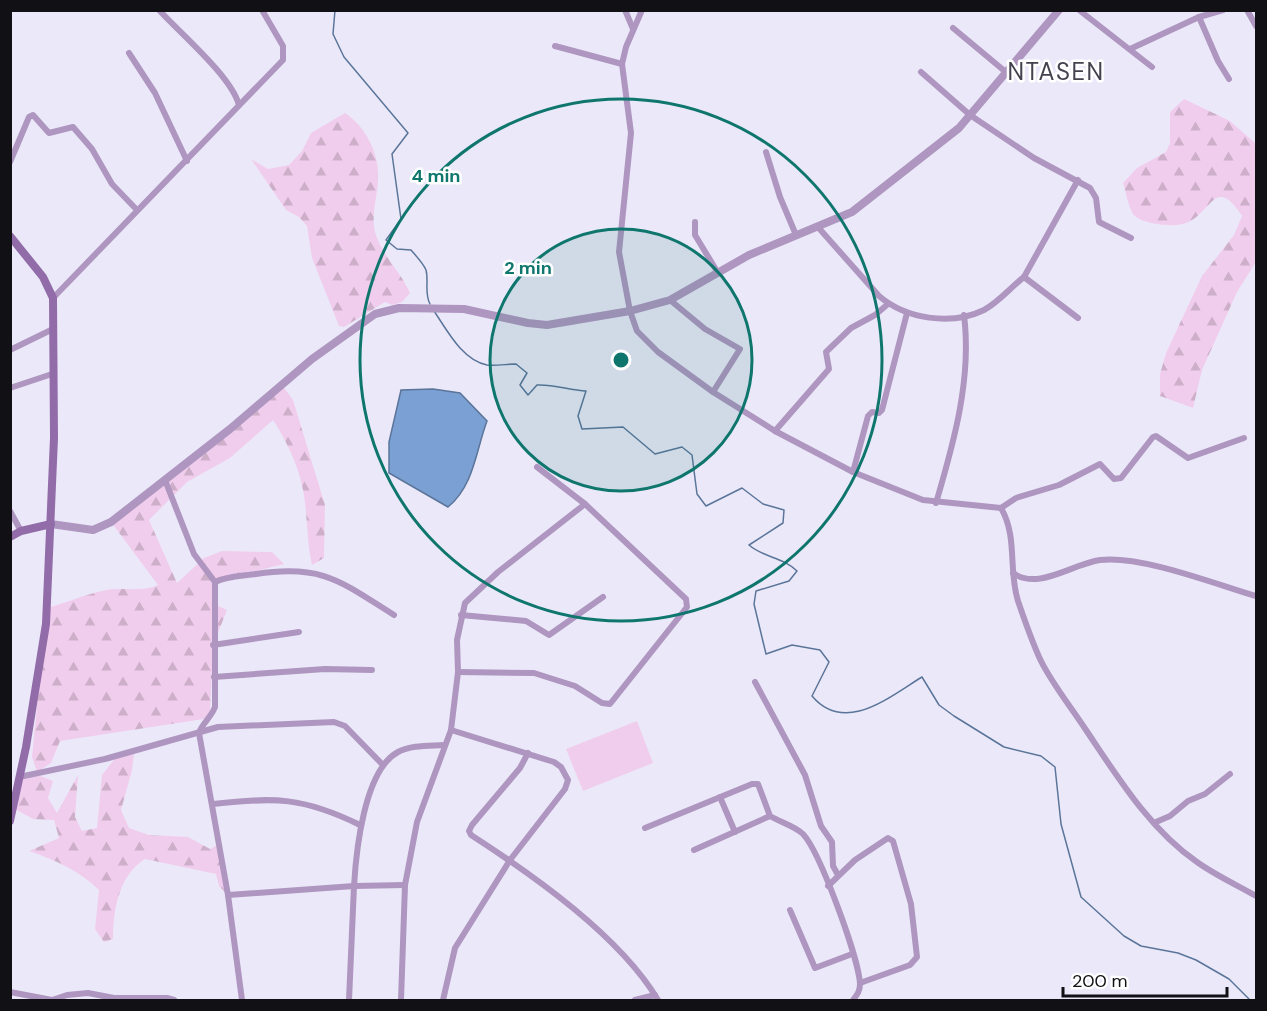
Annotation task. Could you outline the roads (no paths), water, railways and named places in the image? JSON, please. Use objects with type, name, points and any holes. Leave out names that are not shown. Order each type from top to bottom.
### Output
[{"type":"main road","points":[[10,236],[43,277],[53,298],[51,330],[54,438],[46,624],[10,821]]},
{"type":"main road","points":[[10,537],[21,531],[51,524]]},
{"type":"street","points":[[159,10],[192,43],[234,92],[239,105]]},
{"type":"street","points":[[53,298],[283,60],[285,52],[276,31],[262,10]]},
{"type":"street","points":[[625,10],[633,29]]},
{"type":"street","points":[[642,10],[626,46],[622,64],[632,133],[619,252],[630,311],[637,331],[646,341],[713,392],[775,430],[853,472],[908,496],[936,503],[1001,508],[1017,498],[1059,484],[1100,464],[1114,479],[1121,478],[1156,436],[1188,458],[1244,438]]},
{"type":"street","points":[[51,524],[93,530],[101,528],[165,480],[312,359],[363,321],[387,310],[421,308],[472,310],[538,325],[630,311],[670,300],[749,255],[859,208],[949,138],[1059,10]]},
{"type":"street","points":[[1079,10],[1152,67]]},
{"type":"street","points":[[1130,49],[1199,16],[1223,10]]},
{"type":"street","points":[[1247,10],[1257,26]]},
{"type":"street","points":[[1199,16],[1218,61],[1229,79]]},
{"type":"street","points":[[953,28],[1006,73]]},
{"type":"street","points":[[555,46],[622,64]]},
{"type":"street","points":[[129,53],[154,93],[187,160]]},
{"type":"street","points":[[921,72],[970,115],[1034,158],[1078,180],[1095,193],[1099,222],[1131,238]]},
{"type":"street","points":[[10,162],[29,117],[33,115],[49,133],[73,127],[92,149],[112,184],[137,210]]},
{"type":"street","points":[[766,152],[796,235]]},
{"type":"street","points":[[817,226],[856,272],[888,303],[907,313],[926,318],[964,315],[984,309],[1024,277],[1078,180]]},
{"type":"street","points":[[695,222],[695,235],[718,273]]},
{"type":"street","points":[[1024,277],[1078,318]]},
{"type":"street","points":[[670,300],[705,329],[740,349],[713,392]]},
{"type":"street","points":[[775,430],[829,369],[826,352],[851,328],[875,315],[888,303]]},
{"type":"street","points":[[853,472],[868,416],[872,412],[879,413],[882,410],[907,313]]},
{"type":"street","points":[[936,503],[961,407],[967,336],[964,315]]},
{"type":"street","points":[[10,350],[51,330]]},
{"type":"street","points":[[10,388],[52,374]]},
{"type":"street","points":[[458,672],[534,673],[575,686],[602,703],[610,704],[687,607],[686,599],[585,504],[537,467]]},
{"type":"street","points":[[165,480],[194,554],[215,582],[213,645],[215,707],[212,716],[202,725],[199,734],[228,895],[242,1000]]},
{"type":"street","points":[[401,1000],[405,885],[417,822],[451,730],[458,672],[457,640],[461,615],[474,592],[585,504]]},
{"type":"street","points":[[1001,508],[1009,522],[1011,533],[1017,598],[1042,663],[1103,757],[1155,822],[1196,862],[1257,896]]},
{"type":"street","points":[[10,511],[21,531]]},
{"type":"street","points":[[1013,573],[1023,580],[1034,580],[1098,561],[1119,560],[1179,573],[1257,596]]},
{"type":"street","points":[[215,582],[282,570],[315,572],[355,590],[394,615]]},
{"type":"street","points":[[461,615],[526,621],[549,635],[603,597]]},
{"type":"street","points":[[213,645],[299,632]]},
{"type":"street","points":[[214,677],[326,669],[372,670]]},
{"type":"street","points":[[755,681],[805,775],[821,826],[832,842],[833,866],[838,875]]},
{"type":"street","points":[[19,777],[105,759],[218,727],[245,724],[334,722],[345,726],[383,765]]},
{"type":"street","points":[[443,1000],[455,948],[510,860],[565,789],[568,780],[561,767],[554,762],[451,730]]},
{"type":"street","points":[[349,1000],[354,886],[360,825],[366,800],[383,765],[398,752],[444,745]]},
{"type":"street","points":[[528,753],[520,768],[470,831],[572,908],[637,971],[656,998],[635,1000]]},
{"type":"street","points":[[1155,822],[1170,816],[1192,798],[1205,794],[1230,774]]},
{"type":"street","points":[[645,828],[756,783],[770,816],[802,834],[821,865],[860,983],[858,993],[853,1000]]},
{"type":"street","points":[[720,797],[735,832]]},
{"type":"street","points":[[213,804],[284,799],[332,811],[360,825]]},
{"type":"street","points":[[694,850],[770,816]]},
{"type":"street","points":[[828,886],[863,853],[890,838],[911,904],[917,951],[915,962],[860,983]]},
{"type":"street","points":[[228,895],[354,886],[405,885]]},
{"type":"street","points":[[790,910],[815,968],[852,954]]},
{"type":"street","points":[[10,992],[52,1000],[67,995],[88,993],[114,998],[174,1000]]},
{"type":"water","points":[[433,389],[460,393],[487,421],[469,478],[464,489],[448,507],[389,473],[389,442],[401,390]]},
{"type":"waterway","points":[[335,10],[333,34],[344,57],[408,133],[392,154],[401,219],[386,240],[397,249],[411,250],[423,265],[427,274],[427,296],[430,304]]},
{"type":"waterway","points":[[434,311],[456,343],[470,357],[487,365],[516,364],[527,373],[520,385],[528,395],[537,385],[586,391],[578,416],[582,429],[623,427],[655,454],[682,447],[692,455],[697,494],[706,506],[742,488],[763,504],[784,510],[783,523],[749,545],[761,553],[792,566],[797,571],[789,581],[756,591],[754,604],[766,654],[792,645],[820,650],[829,662],[812,696],[825,707],[838,712],[867,709],[922,677],[939,705],[954,716],[1004,747],[1041,756],[1055,767],[1061,824],[1081,897],[1124,936],[1141,946],[1178,953],[1196,960],[1229,979],[1250,1000]]},
{"type":"district","name":"NTASEN","points":[[1056,71]]}]
